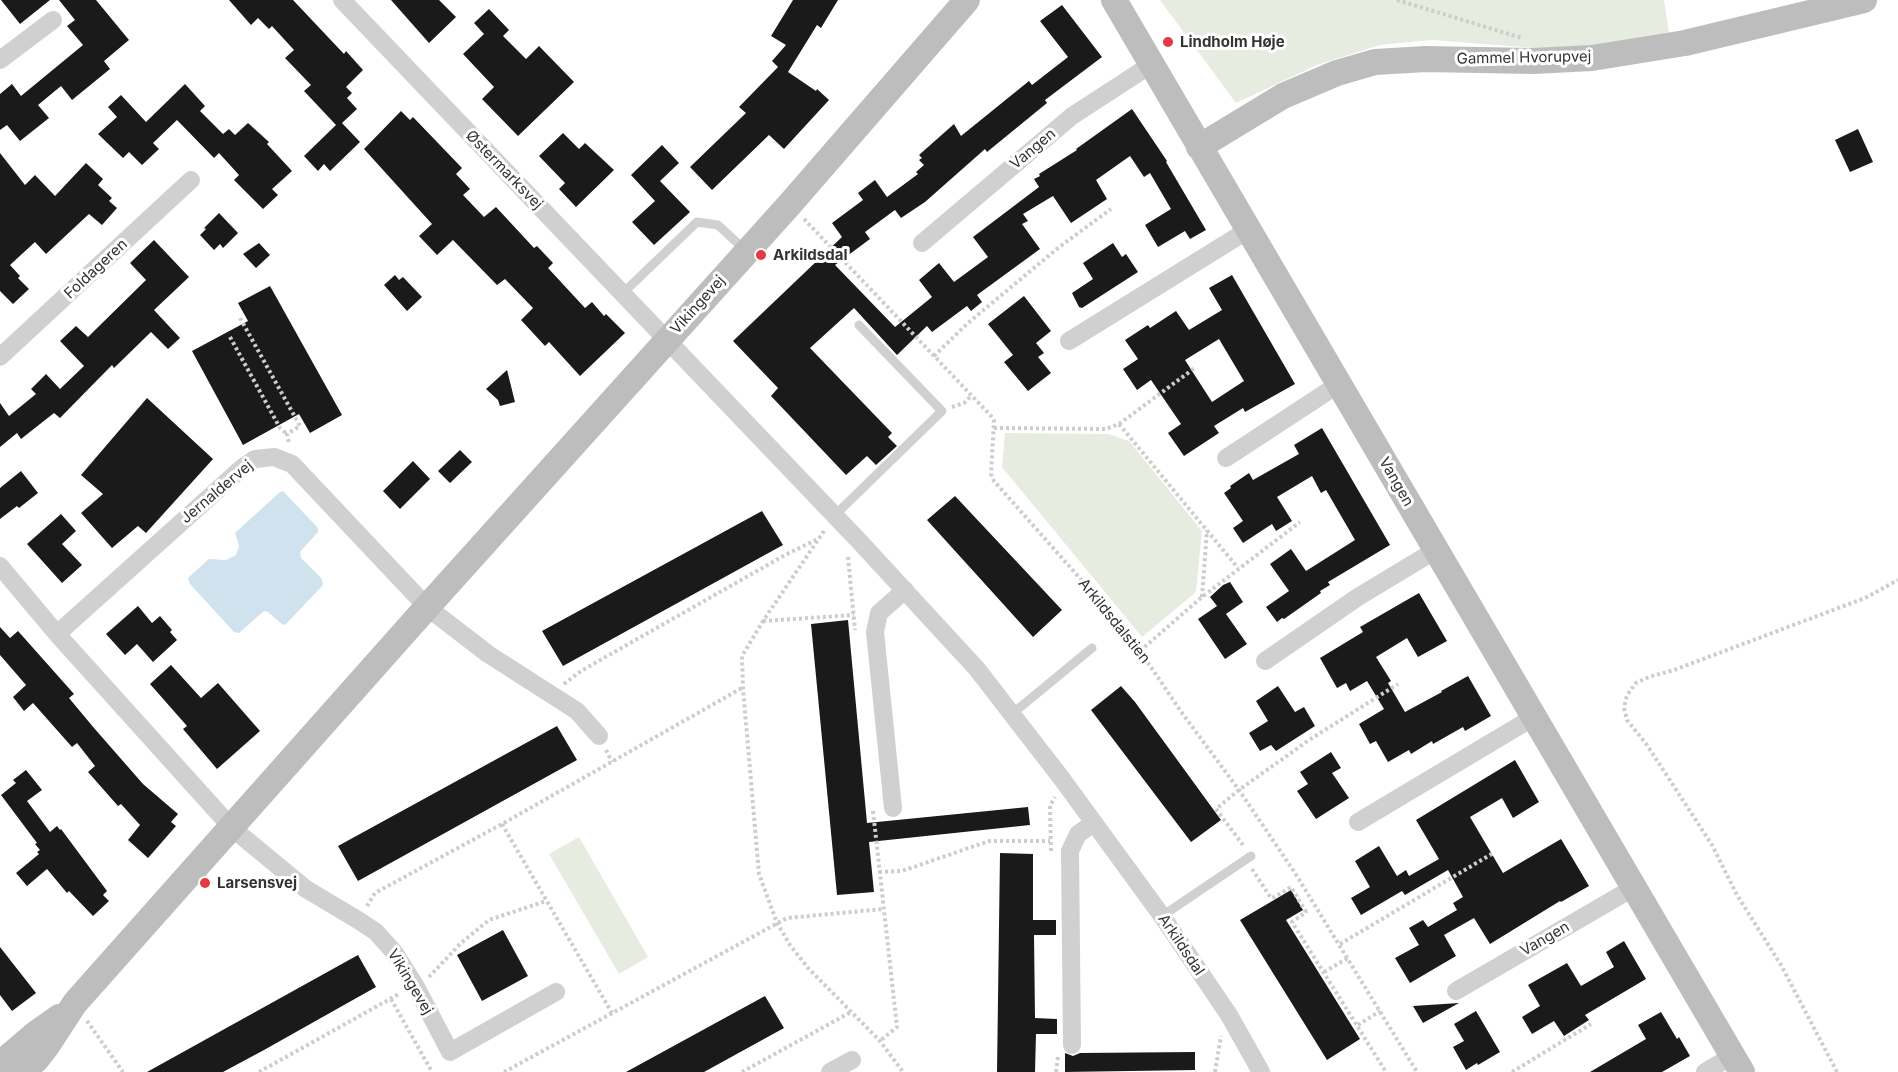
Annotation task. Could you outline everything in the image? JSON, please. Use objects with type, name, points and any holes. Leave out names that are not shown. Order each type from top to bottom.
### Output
[{"type":"street","name":"Østermarksvej","points":[[342,0],[666,340]]},
{"type":"street","name":"Vikingevej","points":[[7,1065],[35,1034],[72,1007],[790,204],[967,0]]},
{"type":"street","name":"Vangen","points":[[1114,0],[1737,1064],[1706,1072]]},
{"type":"street","name":"Gammel Hvorupvej","points":[[1199,147],[1283,96],[1337,73],[1375,62],[1426,59],[1533,61],[1592,58],[1685,43],[1864,0]]},
{"type":"street","points":[[0,60],[53,20]]},
{"type":"street","name":"Vangen","points":[[922,243],[1072,116],[1152,64]]},
{"type":"street","name":"Foldageren","points":[[0,357],[191,180]]},
{"type":"street","points":[[1069,340],[1248,230]]},
{"type":"street","name":"Arkildsdal","points":[[666,340],[835,515],[977,669],[1162,916],[1229,1015],[1261,1072]]},
{"type":"street","points":[[1226,458],[1339,384]]},
{"type":"street","name":"Jernaldervej","points":[[57,634],[243,467],[255,459],[274,457],[291,464]]},
{"type":"street","points":[[291,464],[427,608],[488,654],[577,711],[599,736]]},
{"type":"street","points":[[1265,661],[1358,597],[1436,550]]},
{"type":"street","points":[[0,566],[57,634],[232,828]]},
{"type":"street","points":[[893,807],[875,632],[879,613],[905,590]]},
{"type":"street","points":[[1358,822],[1534,717]]},
{"type":"street","points":[[1072,1045],[1070,851],[1078,834],[1094,823]]},
{"type":"street","name":"Vikingevej","points":[[232,828],[306,889],[376,932],[394,952],[415,985],[450,1052],[556,992]]},
{"type":"street","name":"Vangen","points":[[1456,991],[1633,888]]},
{"type":"street","points":[[830,1072],[852,1060]]},
{"type":"lane","points":[[622,294],[697,222],[718,225],[746,251]]},
{"type":"lane","points":[[835,515],[942,411],[859,325]]},
{"type":"lane","points":[[1012,714],[1092,648]]},
{"type":"lane","points":[[1162,916],[1248,857]]},
{"type":"path","points":[[1397,0],[1527,39]]},
{"type":"path","points":[[790,204],[992,417],[993,428],[1106,429],[1119,424],[1196,367]]},
{"type":"path","points":[[934,356],[968,323],[1058,248],[1111,208]]},
{"type":"path","points":[[240,318],[300,426],[287,434]]},
{"type":"path","points":[[230,337],[280,428],[287,434],[291,464]]},
{"type":"path","points":[[942,411],[964,402],[972,395]]},
{"type":"path","points":[[1119,424],[1239,568]]},
{"type":"path","name":"Arkildsdalstien","points":[[993,428],[991,474],[994,481],[1140,651],[1295,873],[1417,1072]]},
{"type":"path","points":[[835,515],[742,656],[759,874],[777,923],[790,945],[808,968],[880,1041],[903,1072]]},
{"type":"path","points":[[1140,651],[1202,597],[1300,522]]},
{"type":"path","points":[[1202,597],[1207,529]]},
{"type":"path","points":[[551,694],[581,671],[819,538]]},
{"type":"path","points":[[1837,1072],[1781,964],[1737,895],[1712,844],[1647,745],[1627,720],[1624,708],[1626,695],[1636,683],[1865,598],[1898,580]]},
{"type":"path","points":[[763,621],[854,615]]},
{"type":"path","points":[[1386,1072],[1292,922],[1306,912],[1291,886],[1271,898],[1248,857],[1216,809],[1309,740],[1398,684]]},
{"type":"path","points":[[358,920],[375,893],[743,688]]},
{"type":"path","points":[[502,824],[612,1013]]},
{"type":"path","points":[[879,872],[902,871],[989,841],[1050,841]]},
{"type":"path","points":[[1340,944],[1496,852]]},
{"type":"path","points":[[504,1072],[787,918],[883,909]]},
{"type":"path","points":[[1324,972],[1348,958]]},
{"type":"path","points":[[392,999],[432,1072]]},
{"type":"path","points":[[72,1007],[123,1072]]},
{"type":"path","points":[[1358,1025],[1380,1011]]},
{"type":"path","points":[[742,1072],[851,1012]]},
{"type":"path","points":[[1215,1072],[1219,1041],[1229,1015]]},
{"type":"path","points":[[1512,1072],[1592,1024]]},
{"type":"shaded area","points":[[1160,0],[1664,0],[1669,32],[1619,43],[1549,49],[1431,40],[1380,45],[1317,65],[1236,103]]},
{"type":"shaded area","points":[[1005,433],[1108,434],[1129,441],[1202,531],[1196,592],[1142,637],[1002,467]]},
{"type":"shaded area","points":[[579,837],[648,957],[619,974],[549,854]]},
{"type":"water","points":[[283,491],[318,528],[318,532],[300,552],[301,558],[322,579],[323,585],[286,624],[283,625],[264,611],[239,633],[234,632],[190,584],[188,578],[209,559],[226,560],[236,555],[239,546],[235,533]]},
{"type":"building","points":[[1,0],[50,0],[20,24]]},
{"type":"building","points":[[59,0],[96,0],[129,40],[104,61],[110,69],[72,100],[61,86],[38,105],[49,118],[20,141],[7,125],[0,130],[0,94],[12,84],[21,96],[83,45],[67,26],[75,20]]},
{"type":"building","points":[[229,0],[293,0],[344,54],[346,51],[363,70],[346,87],[352,93],[347,98],[357,109],[342,123],[360,142],[330,171],[324,164],[318,171],[304,156],[336,125],[304,91],[311,85],[285,58],[294,50],[272,26],[269,29],[258,18],[251,25]]},
{"type":"building","points":[[391,0],[439,0],[456,17],[429,43]]},
{"type":"building","points":[[793,0],[838,0],[821,28],[817,25],[788,72],[816,91],[817,89],[829,100],[784,149],[769,135],[712,190],[690,167],[746,113],[739,107],[778,67],[772,61],[786,45],[771,36]]},
{"type":"building","points":[[1062,5],[1102,57],[1045,100],[1047,103],[987,152],[985,149],[925,202],[901,218],[895,210],[865,232],[870,239],[835,265],[895,327],[932,297],[919,280],[939,263],[954,282],[988,257],[973,237],[1039,187],[1034,179],[1040,176],[1039,174],[1077,150],[1132,109],[1167,161],[1206,230],[1190,239],[1185,231],[1158,247],[1145,225],[1171,209],[1150,173],[1144,177],[1130,156],[1096,180],[1107,199],[1071,223],[1053,196],[1023,214],[1028,221],[1022,224],[1040,249],[977,295],[982,302],[971,311],[967,306],[932,332],[927,326],[897,355],[854,308],[810,348],[892,433],[888,437],[897,446],[876,465],[867,456],[846,475],[771,396],[778,388],[733,341],[842,237],[832,223],[863,200],[858,193],[875,180],[887,197],[918,174],[916,172],[924,165],[919,160],[922,158],[919,155],[954,124],[961,136],[1029,81],[1032,85],[1068,57],[1040,21]]},
{"type":"building","points":[[489,9],[509,30],[503,36],[526,59],[539,46],[574,82],[518,136],[482,99],[494,87],[463,54],[484,34],[474,23]]},
{"type":"building","points":[[185,84],[205,106],[200,111],[223,134],[229,129],[235,135],[248,123],[269,142],[267,144],[292,171],[272,189],[278,195],[263,209],[234,180],[239,175],[219,153],[214,158],[177,120],[153,143],[159,149],[142,165],[129,152],[123,158],[98,134],[117,117],[108,107],[121,95],[146,122]]},
{"type":"building","points":[[401,111],[410,120],[413,117],[462,168],[456,174],[470,189],[463,195],[484,217],[496,207],[534,248],[537,246],[553,263],[548,268],[585,308],[592,302],[604,316],[606,314],[625,333],[580,376],[549,342],[545,346],[521,320],[533,308],[505,279],[497,285],[453,240],[437,255],[419,236],[432,224],[364,149]]},
{"type":"building","points":[[1858,129],[1873,162],[1850,172],[1835,140]]},
{"type":"building","points":[[563,133],[579,149],[585,143],[614,170],[576,207],[559,189],[565,183],[539,156]]},
{"type":"building","points":[[662,145],[679,163],[660,181],[690,212],[654,245],[632,222],[655,201],[631,175]]},
{"type":"building","points":[[0,153],[25,185],[35,175],[55,196],[86,163],[103,179],[98,185],[112,198],[109,201],[117,208],[102,225],[89,214],[46,254],[35,242],[10,265],[29,289],[13,304],[0,291]]},
{"type":"building","points":[[219,213],[238,233],[223,248],[220,244],[214,250],[200,235]]},
{"type":"building","points":[[154,240],[189,277],[154,310],[180,338],[168,349],[151,332],[114,368],[112,365],[60,418],[54,413],[21,439],[17,433],[0,447],[0,403],[9,416],[36,394],[31,389],[46,374],[60,389],[84,366],[60,341],[76,326],[88,337],[146,280],[130,263]]},
{"type":"building","points":[[259,243],[270,255],[256,268],[243,254]]},
{"type":"building","points":[[1113,243],[1122,257],[1126,254],[1138,272],[1082,308],[1079,307],[1072,293],[1093,279],[1083,263]]},
{"type":"building","points":[[395,275],[399,280],[403,277],[422,297],[407,311],[384,285]]},
{"type":"building","points":[[1232,275],[1295,384],[1245,412],[1243,408],[1214,426],[1219,433],[1184,456],[1168,433],[1181,424],[1151,380],[1137,390],[1123,369],[1138,359],[1125,340],[1148,325],[1150,328],[1176,311],[1189,330],[1222,310],[1209,288]],"holes":[[[1219,339],[1244,381],[1212,402],[1185,360]]]},
{"type":"building","points":[[270,286],[342,415],[310,433],[299,414],[243,445],[192,351],[248,321],[238,303]]},
{"type":"building","points":[[1024,296],[1051,331],[1036,343],[1044,353],[1038,357],[1051,373],[1028,391],[1004,362],[1013,355],[988,324]]},
{"type":"building","points":[[507,370],[515,402],[500,406],[498,400],[486,389]]},
{"type":"building","points":[[147,398],[213,459],[146,533],[138,526],[112,548],[81,513],[103,494],[81,475]]},
{"type":"building","points":[[1322,428],[1390,545],[1328,582],[1330,585],[1320,591],[1321,593],[1277,622],[1266,607],[1289,591],[1270,564],[1291,549],[1306,571],[1355,540],[1326,490],[1321,493],[1312,476],[1277,497],[1292,521],[1276,531],[1272,524],[1243,543],[1233,528],[1243,521],[1224,493],[1249,473],[1253,480],[1299,454],[1294,445]]},
{"type":"building","points":[[460,450],[472,462],[450,483],[438,471]]},
{"type":"building","points":[[413,461],[430,479],[400,509],[383,491]]},
{"type":"building","points":[[21,471],[38,493],[0,519],[0,488]]},
{"type":"building","points":[[955,496],[1062,610],[1033,637],[927,520]]},
{"type":"building","points":[[762,511],[783,545],[563,666],[542,631]]},
{"type":"building","points":[[61,514],[76,531],[62,544],[82,565],[62,583],[27,544]]},
{"type":"building","points":[[1230,582],[1243,602],[1226,614],[1247,644],[1225,659],[1198,619],[1217,606],[1210,597]]},
{"type":"building","points":[[1419,593],[1447,641],[1418,657],[1407,638],[1376,657],[1391,681],[1388,683],[1405,712],[1468,676],[1491,716],[1465,731],[1463,727],[1433,744],[1432,741],[1411,754],[1409,750],[1388,762],[1376,741],[1370,744],[1359,724],[1384,709],[1367,681],[1350,691],[1346,683],[1337,688],[1320,658],[1363,632],[1360,627]]},
{"type":"building","points":[[138,606],[152,623],[160,616],[177,640],[153,662],[137,644],[125,655],[106,634]]},
{"type":"building","points":[[848,620],[867,823],[1028,807],[1030,825],[869,842],[874,892],[837,895],[811,624]]},
{"type":"building","points":[[0,627],[10,638],[18,631],[74,694],[69,698],[94,728],[143,784],[178,814],[171,822],[176,826],[148,858],[128,840],[140,825],[121,804],[118,806],[88,772],[95,766],[77,743],[72,747],[33,703],[24,711],[13,697],[26,685],[0,655]]},
{"type":"building","points":[[171,665],[201,698],[218,683],[260,731],[217,769],[183,729],[187,726],[150,684]]},
{"type":"building","points":[[1121,686],[1221,820],[1191,842],[1091,710]]},
{"type":"building","points":[[1278,686],[1295,712],[1304,707],[1315,726],[1276,751],[1271,745],[1260,751],[1249,733],[1268,721],[1256,701]]},
{"type":"building","points":[[557,726],[577,760],[358,881],[338,846]]},
{"type":"building","points":[[1331,752],[1341,768],[1332,773],[1349,798],[1316,819],[1297,791],[1308,784],[1300,772]]},
{"type":"building","points":[[1515,760],[1539,802],[1513,818],[1502,798],[1470,817],[1503,873],[1561,839],[1589,886],[1490,944],[1474,918],[1444,935],[1456,956],[1410,983],[1395,958],[1419,945],[1409,928],[1423,920],[1428,927],[1457,910],[1453,903],[1463,897],[1448,870],[1405,895],[1402,891],[1361,915],[1351,898],[1370,887],[1355,861],[1379,846],[1397,876],[1406,870],[1409,876],[1439,859],[1416,820]]},
{"type":"building","points":[[26,770],[42,790],[27,801],[50,832],[57,826],[61,829],[107,891],[103,895],[109,901],[93,916],[69,891],[67,893],[47,869],[27,886],[16,873],[39,854],[37,852],[40,850],[1,795],[16,783],[13,780]]},
{"type":"building","points":[[1000,853],[1033,854],[1033,920],[1056,920],[1056,935],[1034,935],[1035,1018],[1057,1019],[1057,1034],[1036,1034],[1035,1072],[997,1072]]},
{"type":"building","points":[[1291,890],[1303,910],[1286,920],[1360,1039],[1327,1060],[1240,920]]},
{"type":"building","points":[[503,930],[528,976],[482,1001],[457,955]]},
{"type":"building","points":[[1624,941],[1646,979],[1585,1015],[1589,1020],[1564,1036],[1554,1021],[1532,1034],[1522,1017],[1540,1006],[1528,985],[1567,963],[1581,986],[1614,967],[1606,952]]},
{"type":"building","points":[[0,947],[36,993],[12,1011],[0,995]]},
{"type":"building","points":[[358,955],[376,987],[264,1050],[223,1072],[147,1072]]},
{"type":"building","points":[[765,996],[784,1028],[704,1072],[626,1072]]},
{"type":"building","points":[[1459,1003],[1423,1023],[1413,1006]]},
{"type":"building","points":[[1476,1011],[1500,1052],[1466,1070],[1453,1047],[1464,1041],[1454,1024]]},
{"type":"building","points":[[1661,1012],[1690,1056],[1662,1072],[1590,1072],[1646,1039],[1638,1025]]},
{"type":"building","points":[[1195,1052],[1195,1070],[1065,1072],[1065,1053],[1073,1056],[1080,1053]]},
{"type":"place","name":"Lindholm Høje","points":[[1168,42]]},
{"type":"place","name":"Arkildsdal","points":[[761,255]]},
{"type":"place","name":"Larsensvej","points":[[205,883]]}]
